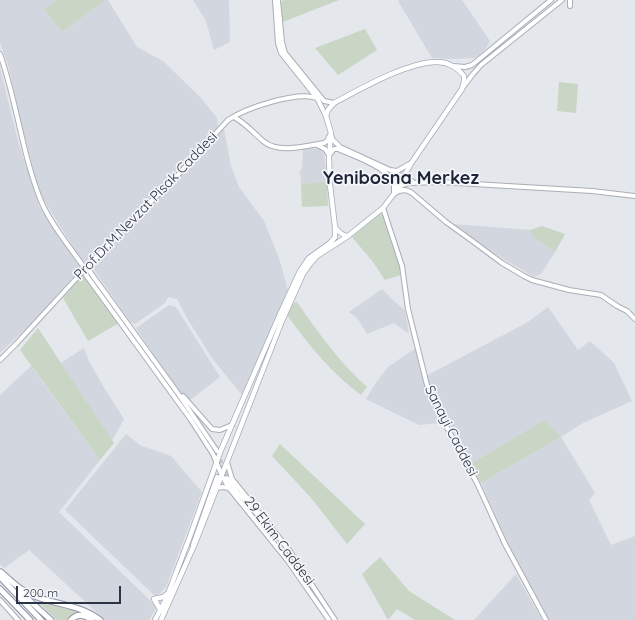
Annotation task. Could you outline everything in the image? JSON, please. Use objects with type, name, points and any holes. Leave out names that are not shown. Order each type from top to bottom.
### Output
[{"type":"highway","points":[[0,573],[41,620]]},
{"type":"highway","points":[[0,573],[50,620]]},
{"type":"highway","points":[[0,573],[30,594],[83,609],[100,620]]},
{"type":"highway","points":[[0,589],[30,620]]},
{"type":"highway","points":[[5,594],[11,604],[26,620]]},
{"type":"highway","points":[[71,620],[77,615],[86,616],[92,620]]},
{"type":"main road","points":[[275,0],[278,43],[281,53],[317,98],[326,116],[333,140],[340,147],[405,176],[414,182]]},
{"type":"main road","points":[[278,0],[282,42],[285,52],[324,100],[334,102]]},
{"type":"main road","points":[[452,66],[465,67],[472,65],[551,0]]},
{"type":"main road","points":[[393,195],[412,162],[473,74],[481,65],[562,0]]},
{"type":"main road","points":[[570,0],[570,6]]},
{"type":"main road","points":[[0,54],[12,92],[29,164],[42,203],[85,269],[89,270],[177,392],[217,451]]},
{"type":"main road","points":[[326,116],[328,110],[334,102],[411,66],[438,62],[452,66],[464,76],[462,89]]},
{"type":"main road","name":"Prof.Dr.M.Nevzat Pisak Caddesi","points":[[0,360],[128,224],[176,177],[228,120],[255,106],[306,96],[317,98]]},
{"type":"main road","points":[[234,117],[241,121],[262,140],[272,146],[289,147],[324,144],[330,133]]},
{"type":"main road","points":[[155,620],[161,611],[189,539],[216,463],[300,271],[309,258],[333,240],[335,227],[330,184],[330,133]]},
{"type":"main road","points":[[316,145],[322,147],[329,155]]},
{"type":"main road","points":[[329,155],[334,149],[338,150],[384,172],[394,181],[395,187],[393,195]]},
{"type":"main road","points":[[390,170],[397,172],[412,162]]},
{"type":"main road","points":[[190,557],[198,528],[227,462],[282,321],[304,274],[316,256],[348,236],[382,208],[402,186],[414,182],[467,183],[522,188],[592,191],[635,196]]},
{"type":"main road","points":[[393,195],[396,192],[408,190],[471,240],[502,262],[532,280],[569,290],[601,294],[635,319]]},
{"type":"main road","name":"Sanayi Caddesi","points":[[382,208],[402,266],[408,309],[426,385],[477,483],[504,544],[546,620]]},
{"type":"main road","points":[[335,227],[344,236],[348,236]]},
{"type":"main road","name":"29 Ekim Caddesi","points":[[85,269],[86,275],[191,420],[213,454],[220,477],[296,571],[329,620]]},
{"type":"main road","points":[[177,392],[183,396],[212,429],[220,430],[232,425]]},
{"type":"main road","name":"29 Ekim Caddesi","points":[[227,462],[232,480],[295,558],[335,620]]},
{"type":"main road","points":[[161,620],[190,557],[220,477]]},
{"type":"main road","points":[[227,478],[242,498],[280,538]]},
{"type":"main road","points":[[217,488],[229,488]]},
{"type":"main road","points":[[161,611],[154,599],[163,597],[168,593]]},
{"type":"main road","points":[[0,600],[18,620]]},
{"type":"shaded area","points":[[0,0],[56,0],[44,9],[62,32],[108,0],[137,47],[163,61],[201,98],[217,118],[218,126],[216,131],[86,262],[82,261],[40,194],[8,65],[0,43]]},
{"type":"shaded area","points":[[193,0],[229,0],[230,42],[214,50],[206,21]]},
{"type":"shaded area","points":[[462,0],[490,41],[485,50],[475,58],[432,58],[398,1]]},
{"type":"shaded area","points":[[0,68],[18,141],[39,206],[81,268],[33,322],[0,353]]},
{"type":"shaded area","points":[[224,129],[231,166],[239,187],[264,221],[279,258],[288,290],[242,395],[212,358],[177,299],[168,297],[165,303],[135,324],[130,322],[92,267]]},
{"type":"shaded area","points":[[303,148],[320,149],[324,154],[327,181],[301,184],[300,171],[302,168]]},
{"type":"shaded area","points":[[453,224],[530,230],[533,237],[555,252],[541,274],[534,277],[502,258]]},
{"type":"shaded area","points":[[382,289],[405,310],[409,334],[394,323],[367,334],[357,318],[349,312]]},
{"type":"shaded area","points":[[169,305],[176,307],[220,377],[189,401],[172,383],[136,328]]},
{"type":"shaded area","points":[[548,307],[578,350],[590,341],[614,363],[632,401],[583,423],[561,437],[544,420],[470,464],[439,405],[426,376],[528,322]]},
{"type":"shaded area","points":[[84,348],[89,361],[103,386],[124,419],[112,441],[61,363]]},
{"type":"shaded area","points":[[416,348],[422,376],[441,423],[419,425],[366,399],[388,367]]},
{"type":"shaded area","points":[[31,366],[100,460],[59,512],[157,607],[149,620],[105,620],[29,550],[4,568],[0,564],[0,395]]},
{"type":"shaded area","points":[[126,434],[140,445],[171,456],[202,492],[166,587],[156,597],[65,510]]},
{"type":"shaded area","points":[[561,437],[595,493],[589,500],[611,545],[635,536],[635,620],[549,620],[507,542],[481,483]]},
{"type":"shaded area","points":[[516,574],[542,620],[474,620]]},
{"type":"green space","points":[[56,0],[106,0],[62,32],[44,9]]},
{"type":"green space","points":[[284,0],[339,0],[283,22],[280,3]]},
{"type":"green space","points":[[365,29],[377,50],[338,75],[315,48]]},
{"type":"green space","points":[[559,82],[578,84],[576,113],[557,111]]},
{"type":"green space","points":[[327,181],[328,206],[302,207],[301,184]]},
{"type":"green space","points":[[380,214],[383,215],[399,263],[401,275],[385,280],[373,262],[352,237]]},
{"type":"green space","points":[[542,226],[565,234],[555,252],[533,237],[530,230]]},
{"type":"green space","points":[[81,277],[88,279],[119,323],[88,341],[63,298]]},
{"type":"green space","points":[[297,302],[338,357],[367,387],[361,395],[331,369],[289,318],[287,315],[294,303]]},
{"type":"green space","points":[[38,328],[114,443],[100,460],[20,350]]},
{"type":"green space","points":[[544,420],[561,437],[481,483],[470,464]]},
{"type":"green space","points":[[280,444],[365,524],[347,544],[312,499],[272,456]]},
{"type":"green space","points":[[380,557],[409,591],[455,620],[415,620],[397,609],[388,620],[362,574]]},
{"type":"green space","points":[[38,602],[84,613],[76,613],[67,620],[57,620]]},
{"type":"tunnel","points":[[218,454],[227,478]]},
{"type":"district","name":"Yenibosna Merkez","points":[[401,179]]}]
